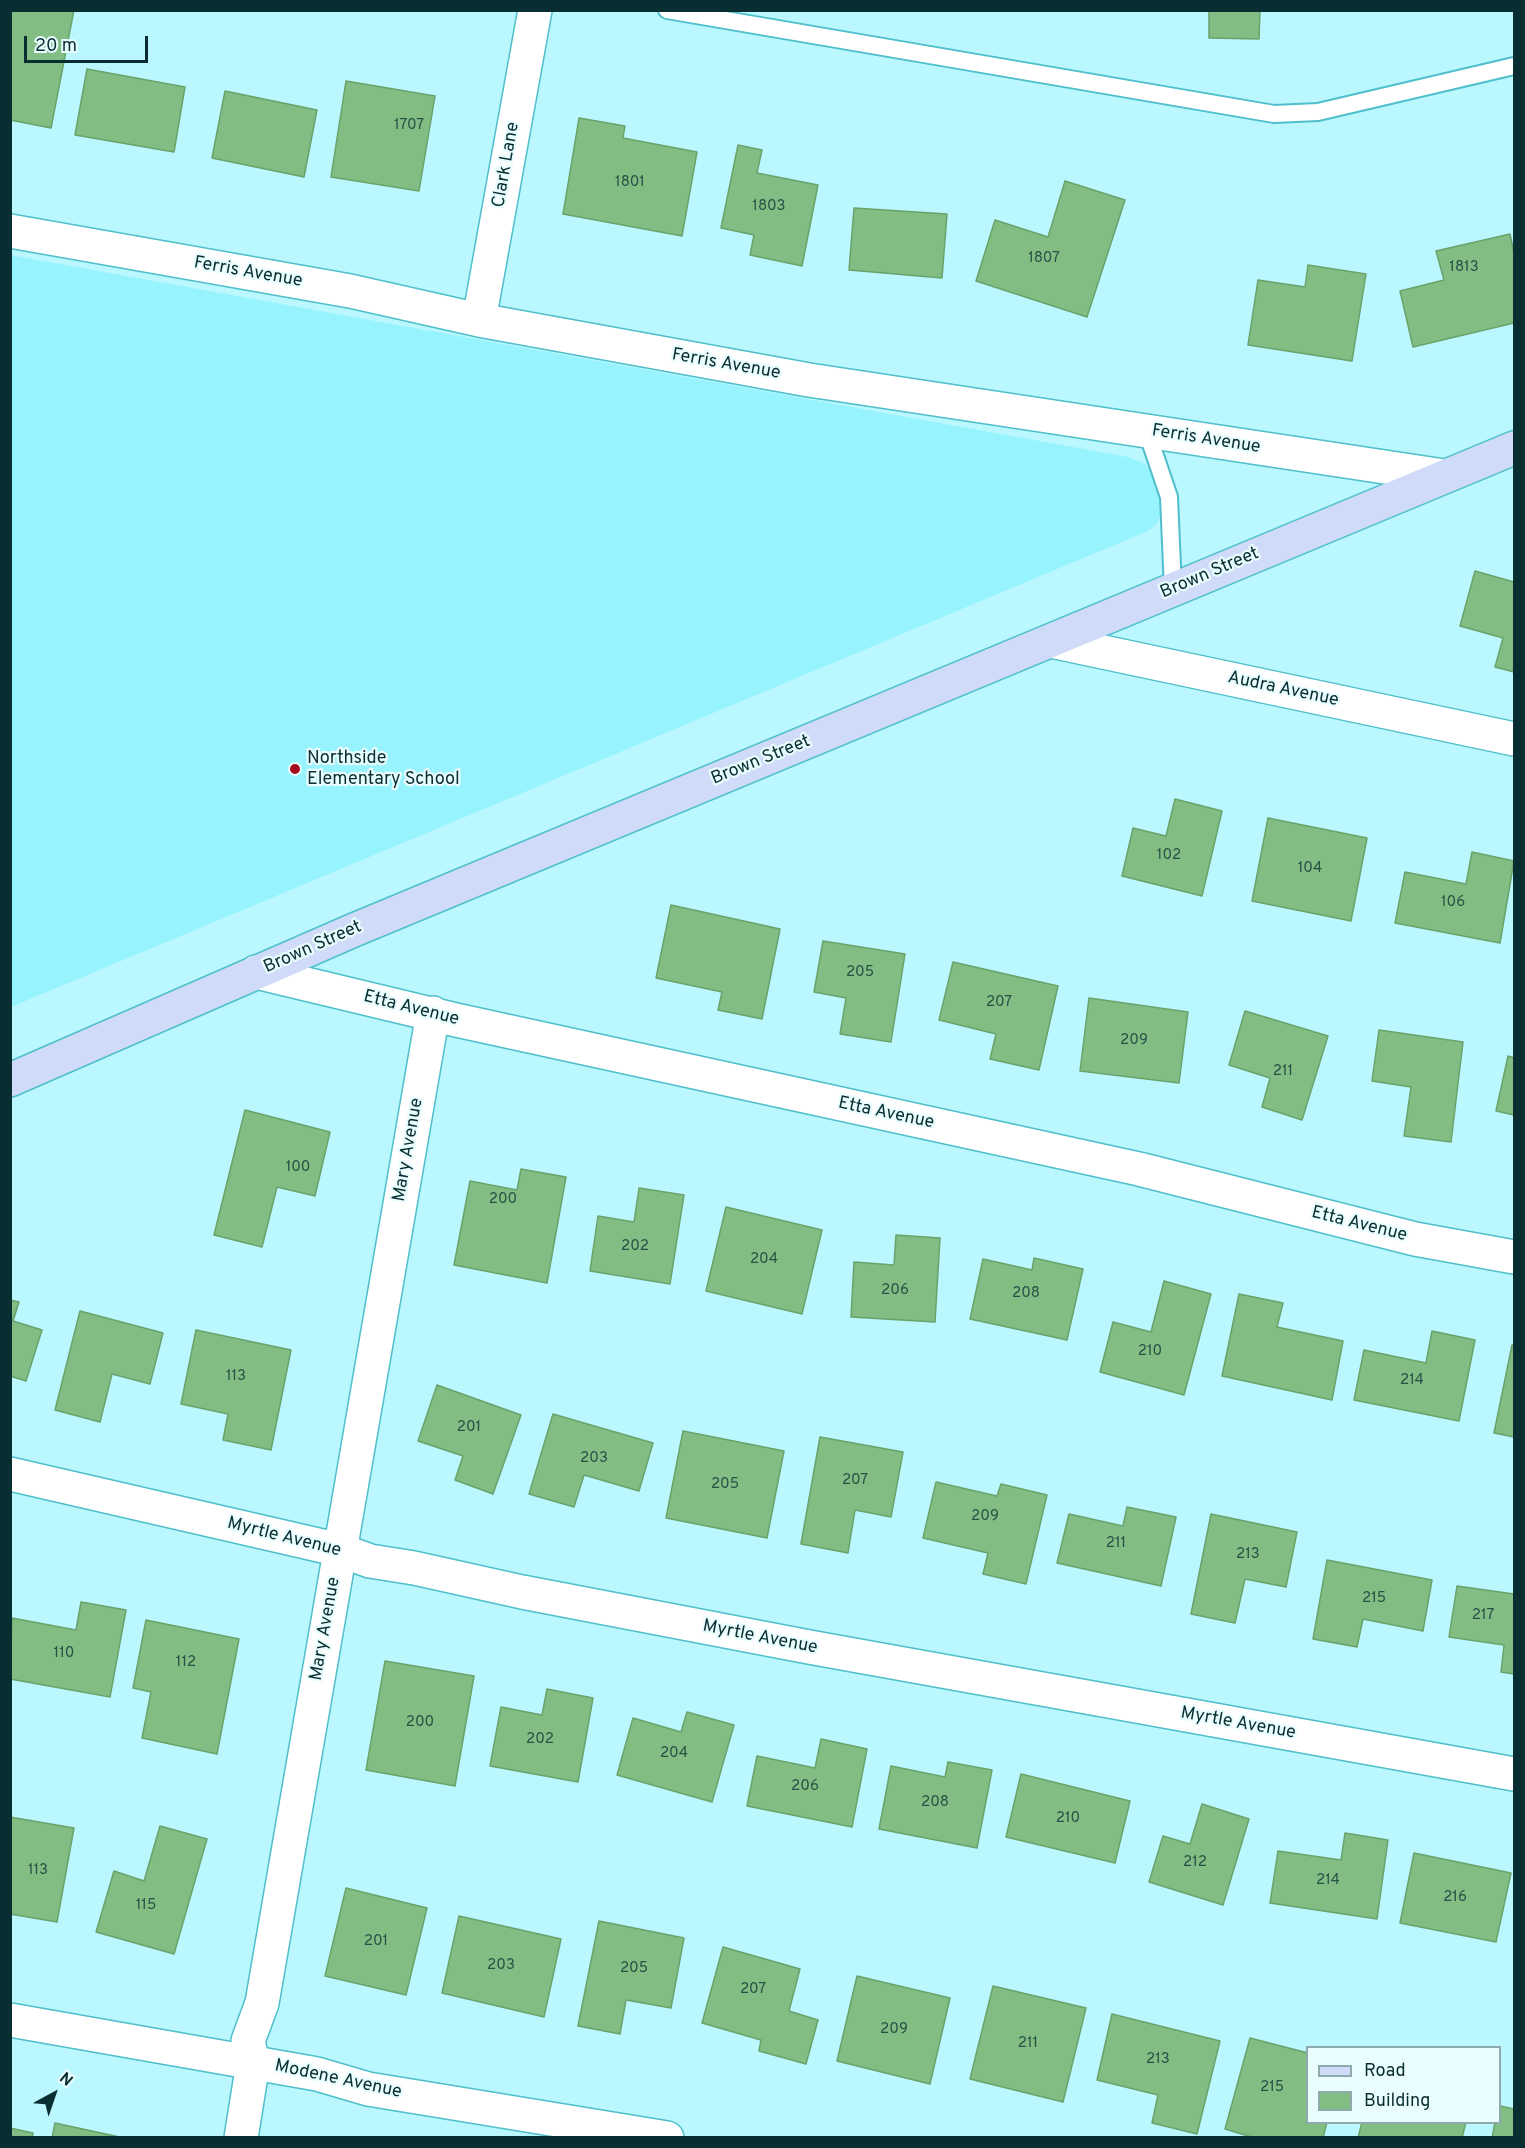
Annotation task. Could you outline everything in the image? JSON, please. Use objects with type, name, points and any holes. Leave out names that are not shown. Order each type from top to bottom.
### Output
[{"type":"main road","name":"Brown Street","points":[[10,1080],[354,930],[1515,448]]},
{"type":"street","name":"Clark Lane","points":[[479,320],[535,10]]},
{"type":"street","name":"Ferris Avenue","points":[[10,231],[350,291],[479,320],[809,380],[1444,476]]},
{"type":"street","name":"Audra Avenue","points":[[1051,641],[1515,739]]},
{"type":"street","name":"Etta Avenue","points":[[256,972],[502,1030],[1139,1169],[1415,1239],[1515,1257]]},
{"type":"street","name":"Mary Avenue","points":[[241,2138],[253,2063],[248,2041],[262,2003],[433,1013]]},
{"type":"street","name":"Myrtle Avenue","points":[[10,1474],[340,1550],[370,1561],[414,1568],[522,1592],[809,1647],[1515,1774]]},
{"type":"street","name":"Modene Avenue","points":[[10,2020],[317,2074],[368,2089],[667,2138]]},
{"type":"lane","points":[[667,10],[1274,114],[1318,112],[1515,66]]},
{"type":"lane","points":[[1147,432],[1169,497],[1173,590]]},
{"type":"shaded area","name":"Northside Elementary School","points":[[10,255],[1128,457],[1145,464],[1156,479],[1162,495],[1160,515],[1157,524],[1148,531],[11,1007]]},
{"type":"building","points":[[10,10],[74,10],[51,128],[10,120]]},
{"type":"building","points":[[1209,10],[1260,10],[1259,39],[1209,38]]},
{"type":"building","points":[[87,69],[185,87],[174,152],[75,135]]},
{"type":"building","points":[[346,81],[435,96],[419,191],[331,177]]},
{"type":"building","points":[[225,91],[317,110],[304,177],[212,158]]},
{"type":"building","points":[[579,118],[625,126],[623,138],[697,152],[682,236],[563,214]]},
{"type":"building","points":[[738,145],[762,150],[757,173],[818,185],[802,266],[750,255],[754,235],[721,228]]},
{"type":"building","points":[[1065,181],[1125,200],[1087,317],[976,281],[995,220],[1048,237]]},
{"type":"building","points":[[854,208],[947,214],[942,278],[849,270]]},
{"type":"building","points":[[1510,234],[1514,253],[1514,323],[1413,347],[1400,291],[1444,280],[1436,251]]},
{"type":"building","points":[[1308,265],[1366,274],[1352,361],[1248,345],[1258,280],[1305,287]]},
{"type":"building","points":[[1475,571],[1514,582],[1514,672],[1495,667],[1503,638],[1460,626]]},
{"type":"building","points":[[1175,799],[1222,811],[1202,896],[1122,876],[1133,828],[1166,836]]},
{"type":"building","points":[[1268,818],[1367,838],[1351,921],[1252,901]]},
{"type":"building","points":[[1472,852],[1514,861],[1500,943],[1395,923],[1405,872],[1466,884]]},
{"type":"building","points":[[671,905],[780,929],[762,1019],[718,1010],[722,992],[656,978]]},
{"type":"building","points":[[823,941],[905,954],[891,1042],[840,1034],[846,998],[814,992]]},
{"type":"building","points":[[953,962],[1058,986],[1039,1070],[990,1059],[996,1034],[939,1020]]},
{"type":"building","points":[[1089,998],[1188,1012],[1179,1083],[1080,1071]]},
{"type":"building","points":[[1245,1011],[1328,1036],[1302,1120],[1262,1107],[1270,1078],[1229,1065]]},
{"type":"building","points":[[1379,1030],[1463,1042],[1451,1142],[1404,1136],[1411,1087],[1372,1081]]},
{"type":"building","points":[[1508,1056],[1514,1058],[1514,1115],[1496,1111]]},
{"type":"building","points":[[245,1110],[330,1132],[315,1196],[277,1187],[262,1247],[214,1235]]},
{"type":"building","points":[[521,1169],[566,1177],[547,1283],[454,1265],[470,1181],[517,1190]]},
{"type":"building","points":[[639,1188],[684,1195],[670,1284],[590,1271],[598,1216],[634,1222]]},
{"type":"building","points":[[726,1207],[822,1230],[802,1314],[706,1291]]},
{"type":"building","points":[[896,1235],[940,1238],[935,1322],[851,1317],[854,1262],[894,1265]]},
{"type":"building","points":[[1034,1258],[1083,1269],[1067,1340],[970,1319],[983,1259],[1032,1270]]},
{"type":"building","points":[[1164,1281],[1211,1294],[1184,1395],[1100,1372],[1113,1322],[1151,1332]]},
{"type":"building","points":[[1239,1294],[1283,1303],[1277,1327],[1343,1341],[1332,1400],[1222,1376]]},
{"type":"building","points":[[10,1300],[19,1302],[13,1321],[42,1330],[26,1381],[10,1376]]},
{"type":"building","points":[[80,1311],[163,1333],[150,1384],[112,1374],[100,1422],[55,1410]]},
{"type":"building","points":[[196,1330],[291,1350],[271,1450],[223,1440],[228,1414],[181,1404]]},
{"type":"building","points":[[1432,1331],[1475,1340],[1459,1421],[1354,1400],[1364,1350],[1426,1363]]},
{"type":"building","points":[[1512,1345],[1514,1346],[1514,1437],[1494,1433]]},
{"type":"building","points":[[437,1385],[521,1415],[493,1494],[455,1480],[463,1456],[418,1441]]},
{"type":"building","points":[[553,1414],[653,1443],[639,1491],[584,1475],[574,1507],[529,1494]]},
{"type":"building","points":[[683,1431],[784,1451],[767,1538],[666,1518]]},
{"type":"building","points":[[820,1437],[903,1452],[891,1517],[855,1510],[848,1553],[801,1544]]},
{"type":"building","points":[[936,1482],[997,1496],[1001,1484],[1047,1495],[1026,1584],[983,1574],[988,1553],[923,1538]]},
{"type":"building","points":[[1127,1507],[1176,1517],[1161,1586],[1057,1563],[1069,1514],[1123,1526]]},
{"type":"building","points":[[1211,1514],[1297,1532],[1286,1587],[1245,1579],[1235,1623],[1191,1614]]},
{"type":"building","points":[[1327,1560],[1432,1580],[1423,1631],[1363,1619],[1357,1647],[1313,1639]]},
{"type":"building","points":[[1457,1586],[1514,1594],[1514,1674],[1501,1672],[1504,1645],[1449,1637]]},
{"type":"building","points":[[81,1602],[126,1610],[110,1697],[10,1679],[12,1618],[76,1630]]},
{"type":"building","points":[[146,1620],[239,1639],[217,1754],[142,1738],[151,1692],[133,1688]]},
{"type":"building","points":[[385,1661],[474,1676],[455,1786],[366,1770]]},
{"type":"building","points":[[547,1689],[593,1698],[578,1782],[490,1766],[501,1707],[542,1715]]},
{"type":"building","points":[[687,1712],[734,1725],[712,1802],[617,1775],[633,1718],[681,1732]]},
{"type":"building","points":[[821,1739],[867,1749],[852,1827],[747,1806],[757,1756],[815,1768]]},
{"type":"building","points":[[948,1762],[992,1770],[977,1848],[879,1829],[891,1766],[945,1777]]},
{"type":"building","points":[[1021,1774],[1130,1801],[1115,1863],[1006,1837]]},
{"type":"building","points":[[1202,1804],[1249,1819],[1223,1905],[1149,1882],[1163,1836],[1190,1844]]},
{"type":"building","points":[[10,1817],[74,1828],[57,1922],[10,1914]]},
{"type":"building","points":[[160,1826],[207,1839],[174,1954],[96,1932],[114,1871],[144,1881]]},
{"type":"building","points":[[1345,1833],[1388,1840],[1377,1919],[1270,1903],[1278,1851],[1341,1860]]},
{"type":"building","points":[[1414,1853],[1511,1873],[1496,1942],[1400,1923]]},
{"type":"building","points":[[346,1888],[427,1908],[406,1995],[325,1976]]},
{"type":"building","points":[[459,1916],[561,1939],[544,2017],[442,1993]]},
{"type":"building","points":[[599,1921],[684,1938],[671,2008],[626,2000],[620,2034],[578,2026]]},
{"type":"building","points":[[723,1947],[800,1969],[789,2011],[818,2020],[806,2064],[759,2051],[761,2040],[702,2023]]},
{"type":"building","points":[[857,1976],[950,1998],[930,2084],[837,2061]]},
{"type":"building","points":[[993,1986],[1086,2008],[1063,2102],[970,2079]]},
{"type":"building","points":[[1112,2014],[1220,2041],[1197,2134],[1152,2123],[1158,2095],[1097,2080]]},
{"type":"building","points":[[1250,2038],[1306,2052],[1306,2124],[1326,2124],[1323,2138],[1255,2138],[1225,2129]]},
{"type":"building","points":[[1501,2106],[1514,2109],[1514,2138],[1492,2138],[1495,2124],[1501,2124]]},
{"type":"building","points":[[55,2123],[124,2138],[52,2138]]},
{"type":"building","points":[[1362,2124],[1466,2124],[1462,2138],[1358,2138]]},
{"type":"building","points":[[10,2128],[33,2133],[32,2138],[10,2138]]},
{"type":"place","name":"Northside Elementary School","points":[[295,769]]}]
